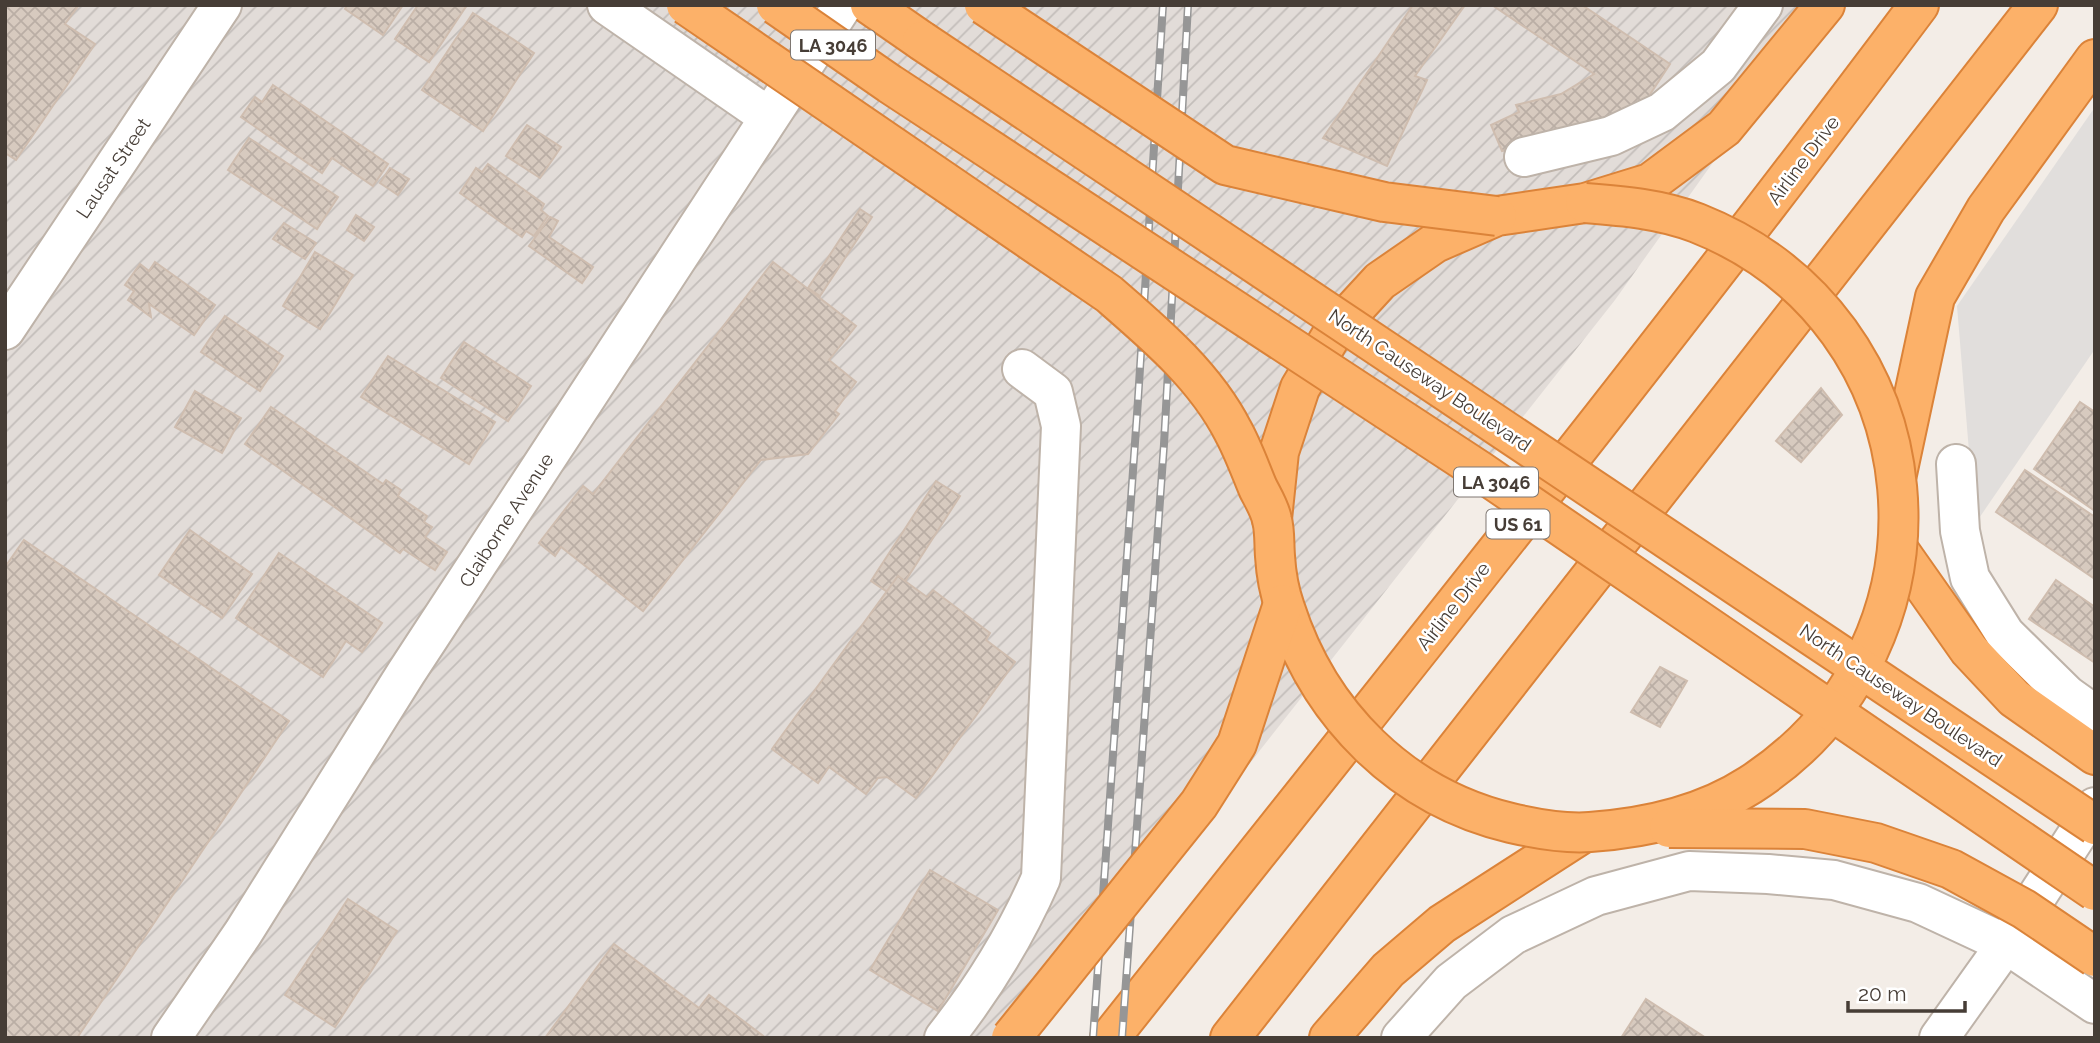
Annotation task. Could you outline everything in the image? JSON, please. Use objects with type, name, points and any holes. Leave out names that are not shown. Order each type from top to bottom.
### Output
[{"type":"highway","points":[[686,5],[1109,294],[1147,327],[1199,380],[1232,428],[1272,519]]},
{"type":"highway","name":"LA 3046","points":[[776,5],[890,84],[1480,471],[2095,891]]},
{"type":"highway","name":"North Causeway Boulevard","points":[[870,5],[2095,825]]},
{"type":"highway","points":[[984,5],[1225,165],[1384,202],[1497,216]]},
{"type":"highway","points":[[1825,5],[1724,128],[1650,183],[1584,203],[1497,216],[1435,243],[1380,281],[1334,331],[1300,388],[1279,452],[1272,519],[1275,562],[1283,604],[1299,646],[1319,686],[1346,722],[1377,754],[1413,781],[1452,803],[1494,819],[1538,829],[1583,832],[1639,827],[1805,829],[1876,843],[1951,869],[2024,909],[2095,957]]},
{"type":"highway","name":"Airline Drive","points":[[1110,1038],[1676,324],[1919,5]]},
{"type":"highway","points":[[1230,1038],[2038,5]]},
{"type":"highway","points":[[1897,474],[1935,297],[1986,209],[2095,59]]},
{"type":"highway","points":[[1584,203],[1641,208],[1695,222],[1746,246],[1792,279],[1831,320],[1862,367],[1884,419],[1897,474],[1898,549],[1887,606],[1865,660],[1834,709],[1795,752],[1748,786],[1695,812],[1639,827]]},
{"type":"highway","points":[[1898,549],[1969,650],[2014,698],[2095,755]]},
{"type":"highway","points":[[1011,1038],[1199,804],[1237,744],[1283,604]]},
{"type":"highway","points":[[1329,1038],[1388,970],[1442,924],[1583,832]]},
{"type":"street","name":"Lausat Street","points":[[5,330],[222,5]]},
{"type":"street","points":[[607,5],[769,117]]},
{"type":"street","name":"Claiborne Avenue","points":[[171,1038],[243,933],[406,673],[843,5]]},
{"type":"street","points":[[1524,157],[1611,136],[1662,112],[1718,66],[1749,10]]},
{"type":"street","points":[[944,1038],[972,1002],[1025,915],[1041,878],[1061,426],[1053,392],[1022,369]]},
{"type":"street","points":[[1956,464],[1960,531],[1970,578],[2005,634],[2067,695],[2095,715]]},
{"type":"street","points":[[1940,1038],[2006,944],[2095,807]]},
{"type":"street","points":[[1401,1038],[1451,982],[1513,935],[1596,896],[1689,872],[1768,874],[1835,880],[1919,903],[2006,944],[2095,1004]]},
{"type":"shaded area","points":[[5,5],[1825,5],[1615,300],[1033,1038],[5,1038]]},
{"type":"shaded area","points":[[2095,107],[2095,349],[1975,524],[1957,306]]},
{"type":"building","points":[[5,5],[79,5],[65,24],[95,44],[16,160],[5,153]]},
{"type":"building","points":[[347,5],[403,5],[383,35],[345,9]]},
{"type":"building","points":[[418,5],[467,5],[429,62],[395,39]]},
{"type":"building","points":[[1413,5],[1465,5],[1415,76],[1427,80],[1387,166],[1323,138]]},
{"type":"building","points":[[1492,5],[1582,5],[1670,64],[1645,102],[1574,134],[1502,151],[1491,125],[1519,112],[1516,105],[1561,94],[1594,74]]},
{"type":"building","points":[[473,13],[534,53],[483,131],[422,90]]},
{"type":"building","points":[[273,85],[388,164],[373,186],[332,158],[322,173],[241,117],[255,97],[262,102]]},
{"type":"building","points":[[527,125],[561,147],[540,178],[506,156]]},
{"type":"building","points":[[249,138],[338,197],[317,229],[228,170]]},
{"type":"building","points":[[488,164],[544,204],[541,210],[548,216],[534,236],[526,231],[522,237],[460,193],[476,168],[482,172]]},
{"type":"building","points":[[390,168],[409,179],[398,195],[380,183]]},
{"type":"building","points":[[860,209],[872,217],[820,296],[808,288]]},
{"type":"building","points":[[356,215],[374,227],[364,241],[347,230]]},
{"type":"building","points":[[550,217],[558,221],[549,237],[593,267],[582,283],[529,246]]},
{"type":"building","points":[[284,223],[316,243],[305,259],[273,239]]},
{"type":"building","points":[[315,252],[353,275],[320,329],[283,306]]},
{"type":"building","points":[[155,262],[215,305],[194,335],[149,304],[151,317],[128,300],[134,291],[125,285],[140,264],[149,271]]},
{"type":"building","points":[[773,262],[856,326],[829,360],[856,382],[835,411],[839,414],[808,454],[761,460],[643,611],[561,547],[555,556],[539,543],[583,486],[593,494]]},
{"type":"building","points":[[225,316],[283,356],[260,391],[201,352]]},
{"type":"building","points":[[464,342],[531,386],[508,421],[441,378]]},
{"type":"building","points":[[388,356],[495,422],[469,464],[361,397]]},
{"type":"building","points":[[1821,388],[1842,415],[1801,462],[1776,441]]},
{"type":"building","points":[[195,391],[241,418],[222,453],[175,427]]},
{"type":"building","points":[[2080,402],[2095,412],[2095,511],[2034,469]]},
{"type":"building","points":[[271,407],[383,484],[386,480],[401,490],[398,496],[427,516],[424,522],[432,527],[425,537],[447,552],[435,570],[403,549],[400,553],[245,444]]},
{"type":"building","points":[[2025,470],[2095,517],[2095,579],[1996,512]]},
{"type":"building","points":[[936,481],[960,496],[895,597],[871,581]]},
{"type":"building","points":[[190,530],[252,574],[222,618],[159,575]]},
{"type":"building","points":[[24,540],[289,721],[77,1038],[5,1038],[5,567]]},
{"type":"building","points":[[279,553],[382,623],[362,652],[346,641],[323,677],[236,618]]},
{"type":"building","points":[[898,576],[927,597],[933,590],[990,633],[986,640],[1015,662],[916,798],[887,777],[878,778],[866,794],[829,767],[818,783],[772,749]]},
{"type":"building","points":[[2056,580],[2095,607],[2095,663],[2029,619]]},
{"type":"building","points":[[1660,667],[1687,681],[1660,727],[1631,712]]},
{"type":"building","points":[[930,870],[998,910],[938,1011],[870,970]]},
{"type":"building","points":[[348,899],[397,931],[335,1027],[285,995]]},
{"type":"building","points":[[614,944],[699,1008],[709,995],[766,1038],[545,1038]]},
{"type":"building","points":[[1646,999],[1706,1038],[1621,1038]]},
{"type":"railway","points":[[1093,1038],[1163,5]]},
{"type":"railway","points":[[1122,1038],[1164,444],[1188,5]]}]
